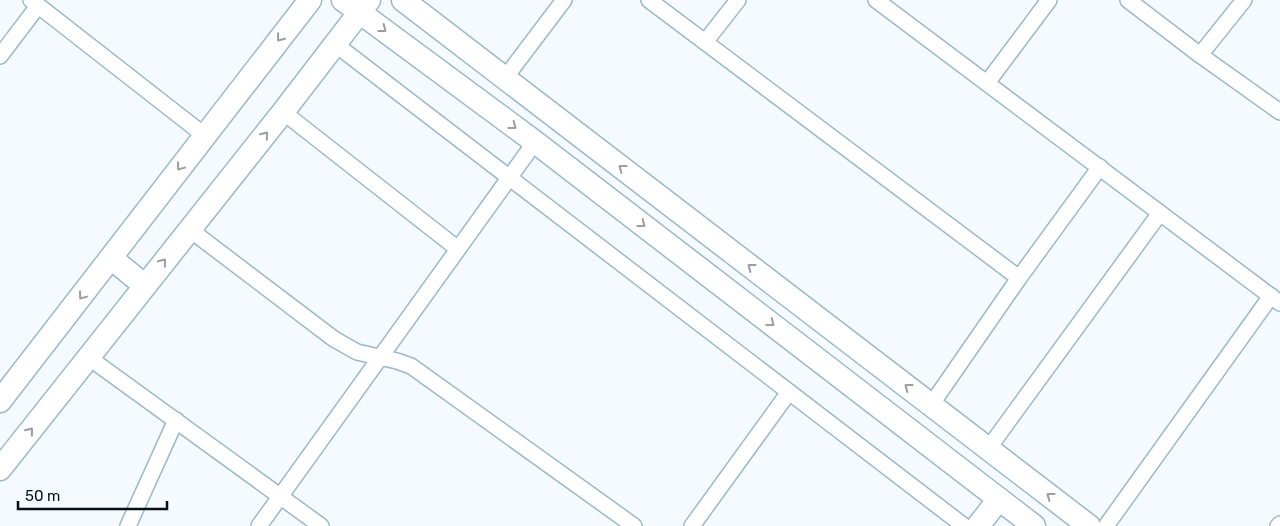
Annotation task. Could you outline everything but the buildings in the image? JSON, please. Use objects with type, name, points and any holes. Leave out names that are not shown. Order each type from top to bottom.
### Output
[{"type":"main road","points":[[0,401],[310,0]]},
{"type":"main road","points":[[403,0],[1089,526]]},
{"type":"main road","points":[[0,469],[283,112],[335,44],[357,4],[1034,526]]},
{"type":"main road","points":[[111,258],[144,285]]},
{"type":"main road","points":[[978,526],[999,499]]},
{"type":"street","points":[[505,78],[564,0]]},
{"type":"street","points":[[650,0],[1019,278]]},
{"type":"street","points":[[705,42],[738,0]]},
{"type":"street","points":[[876,0],[1275,299],[1106,526]]},
{"type":"street","points":[[987,83],[1049,0]]},
{"type":"street","points":[[1128,0],[1200,55],[1280,112]]},
{"type":"street","points":[[1200,55],[1244,0]]},
{"type":"street","points":[[0,56],[35,3],[204,135]]},
{"type":"street","points":[[335,44],[964,526]]},
{"type":"street","points":[[283,112],[458,249]]},
{"type":"street","points":[[259,526],[535,142]]},
{"type":"street","points":[[931,405],[1019,278],[1100,168]]},
{"type":"street","points":[[988,449],[1160,213]]},
{"type":"street","points":[[189,230],[334,339],[357,352],[411,366],[634,526]]},
{"type":"street","points":[[88,357],[321,526]]},
{"type":"street","points":[[692,526],[789,392]]},
{"type":"street","points":[[128,526],[176,420]]}]
